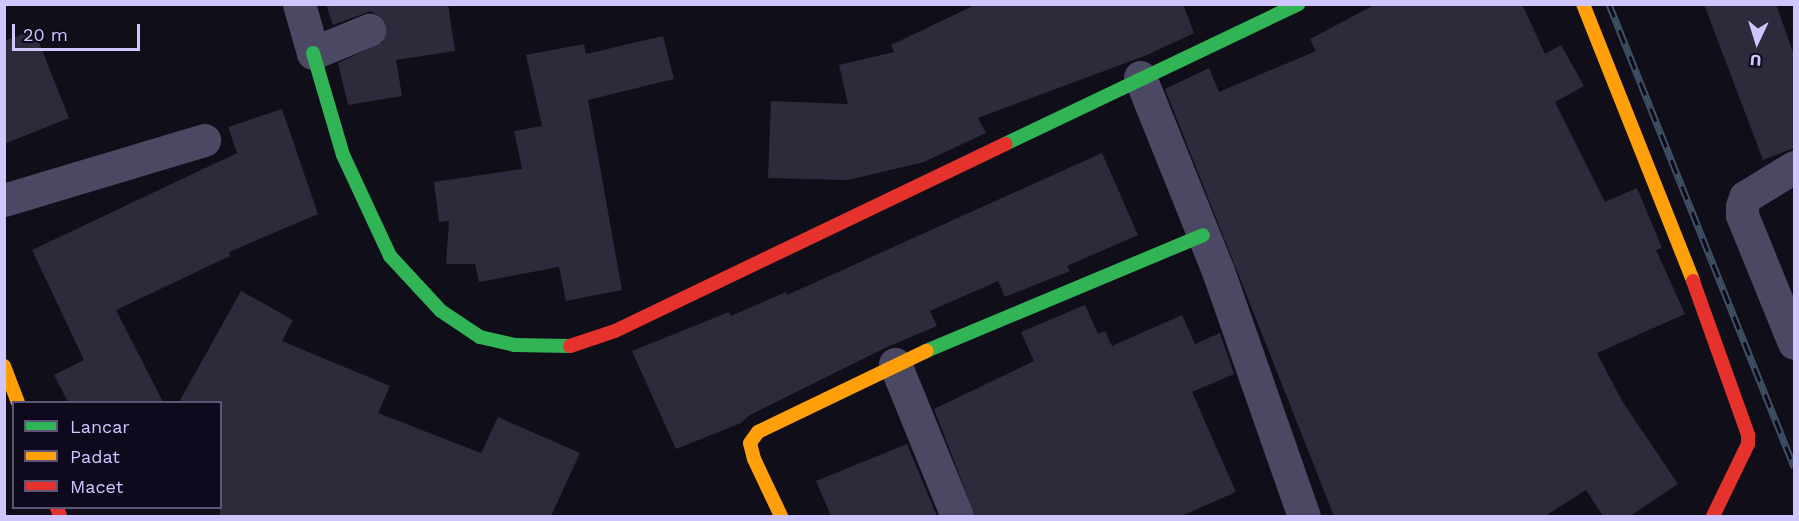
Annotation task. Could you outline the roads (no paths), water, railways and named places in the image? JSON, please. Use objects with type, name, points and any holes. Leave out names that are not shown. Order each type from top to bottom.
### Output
[{"type":"street","points":[[299,4],[343,155],[390,256],[441,311],[480,337],[515,345],[568,347],[615,332],[1140,77],[1298,4]]},
{"type":"street","points":[[1583,4],[1679,241],[1748,435],[1748,444],[1713,516]]},
{"type":"street","points":[[313,53],[369,30]]},
{"type":"street","points":[[1140,77],[1203,235],[1304,516]]},
{"type":"street","points":[[4,200],[204,140]]},
{"type":"street","points":[[1794,167],[1745,197],[1742,215],[1794,343]]},
{"type":"street","points":[[781,516],[754,459],[750,443],[758,432],[895,364],[1203,235]]},
{"type":"street","points":[[895,364],[957,516]]},
{"type":"street","points":[[4,366],[18,401]]},
{"type":"railway","points":[[1609,4],[1794,467]]}]
